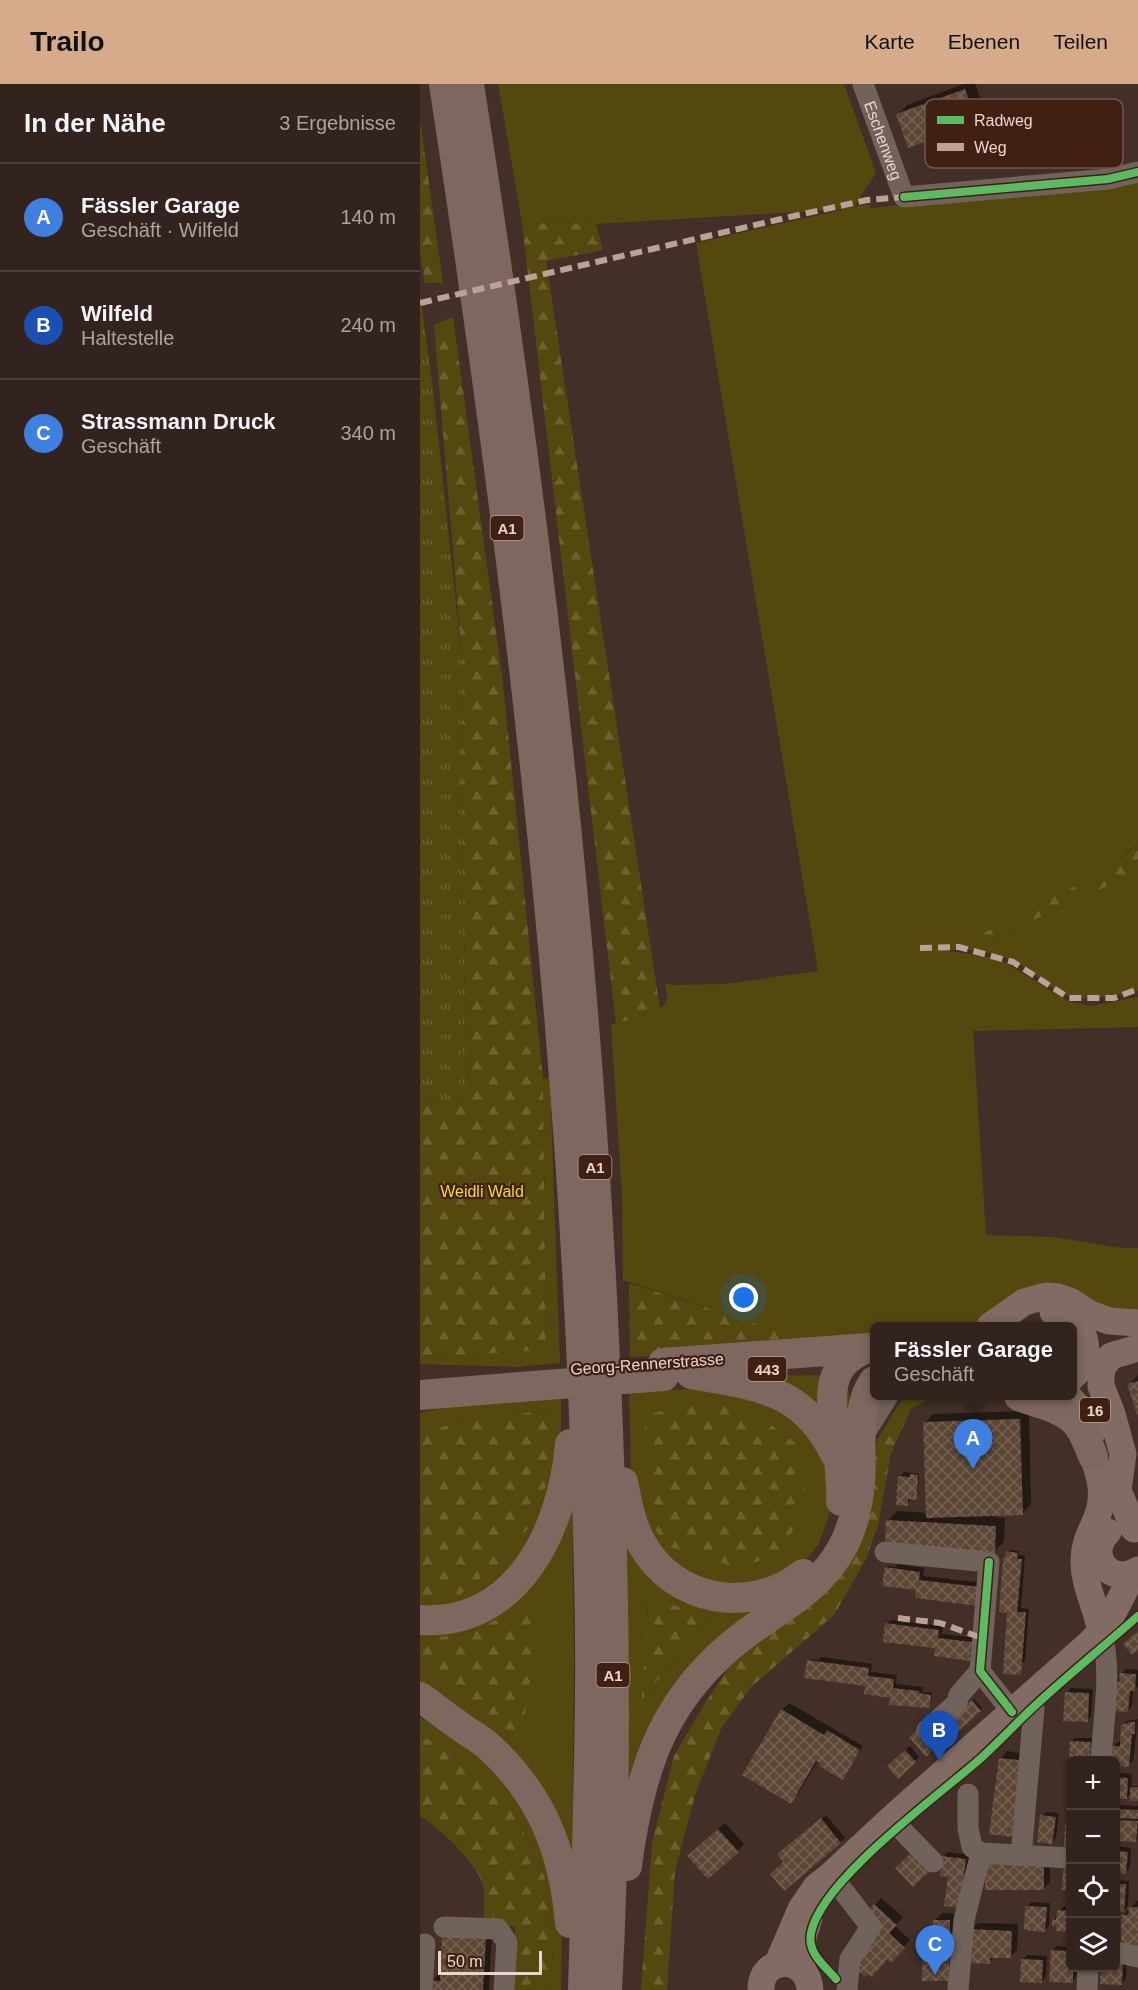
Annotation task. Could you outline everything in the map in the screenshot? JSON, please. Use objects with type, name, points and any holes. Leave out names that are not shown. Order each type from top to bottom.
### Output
[{"type":"highway","name":"A1","points":[[444,84],[487,373],[529,704],[558,998],[568,1127],[585,1445],[590,1689],[583,1990]]},
{"type":"highway","name":"A1","points":[[469,84],[519,424],[556,721],[586,1048],[605,1360],[611,1517],[613,1685],[608,1990]]},
{"type":"highway","points":[[420,1620],[434,1621],[455,1617],[493,1601],[515,1583],[541,1548],[555,1518],[567,1475],[571,1428],[570,1354],[580,1325]]},
{"type":"highway","points":[[810,1352],[833,1358],[848,1374],[852,1384],[860,1442]]},
{"type":"highway","name":"Georg-Rennerstrasse","points":[[673,1371],[810,1352],[870,1353]]},
{"type":"highway","name":"Georg-Rennerstrasse","points":[[421,1388],[673,1371],[842,1366],[870,1354]]},
{"type":"highway","points":[[605,1360],[621,1470],[633,1527],[640,1543],[654,1563],[671,1578],[689,1588],[720,1598],[750,1597],[777,1590],[802,1574],[822,1553],[836,1524],[842,1487],[831,1398],[834,1379],[842,1366]]},
{"type":"highway","points":[[673,1371],[771,1391],[797,1405],[825,1435],[840,1465]]},
{"type":"highway","name":"Georg-Rennerstrasse","points":[[421,1388],[457,1378],[520,1380]]},
{"type":"highway","points":[[608,1990],[637,1806],[650,1759],[664,1727],[688,1689],[715,1659],[803,1594],[832,1564],[845,1542],[855,1514],[860,1481],[860,1442],[865,1399],[870,1386]]},
{"type":"highway","points":[[1032,1400],[1062,1411],[1076,1420],[1093,1456]]},
{"type":"highway","points":[[420,1697],[485,1744],[510,1767],[529,1791],[547,1823],[561,1863],[566,1888],[573,1990]]},
{"type":"highway","points":[[420,1707],[461,1728]]},
{"type":"main road","points":[[996,1322],[1024,1302],[1046,1296],[1070,1301],[1090,1314],[1109,1322],[1138,1323]]},
{"type":"main road","points":[[1025,1322],[1032,1316],[1051,1312],[1061,1314],[1073,1322]]},
{"type":"main road","points":[[1077,1325],[1112,1333],[1138,1332]]},
{"type":"main road","name":"16","points":[[1077,1325],[1086,1343],[1081,1364],[1083,1382],[1101,1422],[1112,1457],[1121,1471],[1118,1490],[1130,1525]]},
{"type":"main road","points":[[1081,1364],[1116,1343],[1138,1340]]},
{"type":"main road","points":[[1121,1471],[1123,1454],[1112,1414],[1101,1386],[1101,1376],[1103,1366],[1111,1356],[1138,1348]]},
{"type":"main road","name":"16","points":[[1072,1400],[1091,1427],[1107,1473],[1113,1508],[1130,1525]]},
{"type":"main road","points":[[1093,1456],[1102,1494],[1099,1512],[1088,1536],[1084,1567],[1087,1585],[1099,1618],[1117,1616]]},
{"type":"main road","points":[[1117,1616],[1112,1593],[1126,1571],[1102,1564],[1099,1546],[1102,1538],[1130,1525]]},
{"type":"main road","points":[[776,1981],[831,1875],[1117,1616]]},
{"type":"street","name":"Eschenweg","points":[[863,84],[904,197],[1108,179],[1138,172]]},
{"type":"street","points":[[860,1442],[885,1400]]},
{"type":"street","points":[[885,1552],[989,1562],[980,1671],[959,1695],[957,1703],[927,1730]]},
{"type":"street","points":[[1101,1756],[1106,1650],[1117,1616]]},
{"type":"street","points":[[980,1671],[1022,1703],[1034,1708],[1021,1856]]},
{"type":"street","points":[[968,1794],[972,1847],[981,1853],[1066,1858]]},
{"type":"street","points":[[891,1819],[933,1862]]},
{"type":"street","points":[[958,1990],[964,1920],[981,1853]]},
{"type":"street","points":[[831,1875],[871,1927],[850,1959],[847,1990]]},
{"type":"street","points":[[444,1927],[498,1929],[507,1942],[504,1990]]},
{"type":"street","points":[[422,1990],[424,1944]]},
{"type":"street","points":[[1120,1953],[1138,1957]]},
{"type":"street","points":[[1087,1990],[1088,1972]]},
{"type":"green space","points":[[498,84],[844,84],[876,173],[854,207],[869,204],[871,208],[1138,179],[1138,843],[1113,864],[977,939],[984,943],[1137,872],[1135,868],[1138,868],[1138,991],[1095,998],[1070,996],[1056,990],[1019,964],[1003,957],[974,950],[948,951],[985,956],[1006,963],[1068,1001],[1091,1006],[1138,997],[1138,1027],[973,1031],[986,1235],[1054,1237],[1121,1248],[1138,1248],[1138,1319],[1082,1296],[982,1322],[870,1322],[870,1340],[762,1348],[787,1334],[623,1280],[622,1195],[611,1025],[663,1006],[667,997],[664,983],[673,985],[725,984],[818,971],[696,243],[845,209],[596,224],[522,223]]},
{"type":"green space","points":[[420,120],[443,283],[425,283],[420,251]]},
{"type":"green space","points":[[522,223],[596,224],[603,250],[546,261],[660,1009],[616,1024]]},
{"type":"green space","points":[[420,292],[462,658],[461,776],[467,1101],[420,1099]]},
{"type":"green space","name":"Weidli Wald","points":[[453,317],[503,683],[543,1079],[546,1350],[454,1356],[420,1355],[420,1099],[467,1101],[461,776],[462,658],[434,325]]},
{"type":"green space","points":[[1138,843],[1138,868],[1135,869],[1138,872],[984,943],[977,939],[1121,859]]},
{"type":"green space","points":[[550,1077],[560,1363],[515,1367],[420,1364],[420,1355],[454,1356],[546,1349],[543,1079]]},
{"type":"green space","points":[[629,1283],[788,1334],[762,1348],[630,1357]]},
{"type":"green space","points":[[828,1375],[828,1420],[756,1376]]},
{"type":"green space","points":[[841,1378],[845,1378],[848,1387],[850,1416],[847,1514],[835,1549],[826,1563],[803,1586],[735,1633],[701,1665],[672,1702],[651,1744],[636,1788],[633,1790],[627,1788],[626,1532],[630,1534],[663,1579],[693,1598],[719,1604],[745,1604],[771,1597],[794,1585],[815,1568],[832,1547],[843,1522],[845,1477],[835,1395]],"holes":[[[648,1601],[714,1614],[684,1647],[643,1699]]]},
{"type":"green space","points":[[702,1388],[784,1406],[827,1456],[833,1503],[819,1544],[802,1564],[789,1574],[722,1590],[661,1557],[631,1476],[629,1393]]},
{"type":"green space","points":[[561,1399],[561,1450],[529,1552],[483,1599],[420,1613],[420,1598],[456,1598],[503,1547],[527,1530],[552,1409],[515,1414],[471,1415],[420,1436],[420,1413],[473,1404]]},
{"type":"green space","points":[[902,1400],[927,1400],[911,1409],[891,1453],[878,1525],[866,1559],[834,1615],[751,1687],[721,1729],[696,1792],[675,1871],[667,1990],[641,1990],[652,1843],[674,1756],[705,1703],[740,1651],[869,1509],[877,1440]]},
{"type":"green space","points":[[709,1401],[759,1416],[801,1447],[805,1505],[782,1553],[739,1568],[666,1546],[653,1526],[644,1415]]},
{"type":"green space","points":[[553,1409],[552,1471],[527,1530],[503,1547],[505,1558],[456,1598],[420,1598],[420,1436],[471,1415],[515,1414]]},
{"type":"green space","points":[[572,1508],[574,1659],[572,1878],[559,1839],[420,1689],[420,1668],[427,1673],[528,1606],[465,1634],[420,1639],[420,1628],[463,1622]]},
{"type":"green space","points":[[648,1600],[714,1614],[684,1647],[642,1700]]},
{"type":"green space","points":[[528,1605],[536,1644],[521,1738],[512,1741],[420,1668],[420,1639],[465,1634]]},
{"type":"green space","points":[[420,1717],[451,1732],[492,1762],[549,1851],[562,1930],[561,1990],[551,1990],[553,1931],[545,1878],[512,1808],[457,1755],[420,1735]]},
{"type":"green space","points":[[420,1735],[457,1755],[484,1777],[512,1808],[545,1878],[553,1931],[551,1990],[515,1990],[515,1926],[483,1925],[484,1895],[480,1877],[457,1847],[420,1816]]},
{"type":"building","points":[[965,89],[969,99],[937,99]]},
{"type":"building","points":[[925,103],[925,142],[908,148],[896,114]]},
{"type":"building","points":[[1138,1381],[1138,1417],[1127,1384]]},
{"type":"building","points":[[1020,1419],[1023,1515],[926,1518],[923,1422]]},
{"type":"building","points":[[910,1474],[918,1475],[917,1500],[908,1499],[908,1506],[896,1505],[898,1476],[910,1477]]},
{"type":"building","points":[[886,1520],[996,1526],[995,1553],[885,1546]]},
{"type":"building","points":[[1006,1551],[1018,1553],[1017,1559],[1022,1559],[1017,1612],[1026,1612],[1021,1675],[1003,1674],[1007,1613],[999,1612],[1003,1558],[1005,1558]]},
{"type":"building","points":[[885,1567],[920,1572],[919,1580],[980,1587],[978,1606],[915,1598],[916,1590],[882,1586]]},
{"type":"building","points":[[885,1623],[939,1630],[938,1638],[972,1642],[970,1661],[934,1656],[935,1648],[883,1642]]},
{"type":"building","points":[[1138,1631],[1138,1650],[1132,1655],[1123,1644]]},
{"type":"building","points":[[807,1660],[869,1668],[868,1676],[894,1679],[893,1688],[931,1695],[930,1708],[889,1705],[890,1698],[864,1694],[865,1686],[804,1678]]},
{"type":"building","points":[[1120,1673],[1136,1674],[1135,1691],[1130,1691],[1128,1712],[1113,1711],[1113,1681],[1119,1682]]},
{"type":"building","points":[[1065,1692],[1089,1693],[1088,1722],[1063,1721]]},
{"type":"building","points":[[972,1700],[981,1711],[937,1751],[935,1749],[926,1757],[909,1737],[919,1728],[928,1739]]},
{"type":"building","points":[[781,1709],[824,1735],[827,1730],[860,1750],[843,1780],[819,1766],[821,1764],[816,1761],[791,1804],[742,1775]]},
{"type":"building","points":[[1135,1722],[1129,1767],[1120,1766],[1120,1756],[1111,1756],[1112,1746],[1120,1746],[1121,1725]]},
{"type":"building","points":[[1070,1741],[1091,1742],[1090,1756],[1069,1756]]},
{"type":"building","points":[[905,1750],[916,1762],[898,1779],[887,1766]]},
{"type":"building","points":[[999,1758],[1026,1761],[1012,1837],[989,1834]]},
{"type":"building","points":[[1120,1777],[1128,1778],[1127,1799],[1120,1799]]},
{"type":"building","points":[[1130,1787],[1138,1787],[1138,1801],[1130,1801]]},
{"type":"building","points":[[1120,1809],[1138,1810],[1138,1819],[1120,1818]]},
{"type":"building","points":[[1040,1815],[1056,1817],[1052,1844],[1037,1842]]},
{"type":"building","points":[[821,1818],[841,1843],[784,1891],[770,1874],[783,1862],[777,1854]]},
{"type":"building","points":[[1120,1820],[1138,1821],[1136,1842],[1120,1841]]},
{"type":"building","points":[[1065,1825],[1066,1846],[1064,1846]]},
{"type":"building","points":[[718,1829],[739,1852],[708,1879],[687,1856]]},
{"type":"building","points":[[1120,1851],[1128,1852],[1126,1874],[1120,1873]]},
{"type":"building","points":[[912,1852],[930,1871],[913,1887],[895,1868]]},
{"type":"building","points":[[942,1856],[966,1859],[960,1908],[944,1906],[948,1877],[940,1876]]},
{"type":"building","points":[[985,1860],[1044,1860],[1044,1890],[985,1890]]},
{"type":"building","points":[[1063,1869],[1066,1869],[1066,1890],[1062,1890]]},
{"type":"building","points":[[1120,1884],[1126,1884],[1124,1912],[1120,1912]]},
{"type":"building","points":[[874,1904],[897,1925],[889,1933],[905,1948],[891,1963],[887,1960],[872,1977],[868,1974],[865,1977],[854,1967],[853,1961],[882,1930],[865,1914]]},
{"type":"building","points":[[1025,1906],[1047,1907],[1045,1932],[1024,1930]]},
{"type":"building","points":[[1129,1907],[1138,1907],[1138,1948],[1121,1948],[1121,1915],[1128,1915]]},
{"type":"building","points":[[1057,1910],[1066,1911],[1066,1932],[1056,1931],[1056,1926],[1052,1926],[1052,1919],[1056,1920]]},
{"type":"building","points":[[933,1920],[950,1920],[949,1981],[922,1981],[923,1937],[933,1937]]},
{"type":"building","points":[[969,1929],[1012,1931],[1011,1958],[990,1958],[990,1964],[968,1963]]},
{"type":"building","points":[[442,1935],[486,1937],[483,1990],[430,1990],[431,1980],[440,1981]]},
{"type":"building","points":[[1051,1950],[1066,1951],[1066,1972],[1073,1972],[1073,1983],[1049,1982]]},
{"type":"building","points":[[1021,1959],[1043,1960],[1042,1983],[1020,1982]]},
{"type":"building","points":[[1120,1960],[1123,1960],[1122,1985],[1100,1984],[1101,1972],[1120,1972]]},
{"type":"marked path","points":[[420,303],[867,200],[904,197]]},
{"type":"marked path","points":[[920,948],[959,947],[1013,962],[1069,998],[1114,998],[1138,989]]},
{"type":"marked path","points":[[898,1618],[940,1623],[982,1638]]},
{"type":"cycle path","points":[[904,197],[1108,179],[1138,172]]},
{"type":"cycle path","points":[[989,1562],[980,1671],[1012,1712]]},
{"type":"cycle path","points":[[836,1979],[814,1953],[810,1940],[819,1912],[836,1889],[884,1840],[980,1759],[1048,1694],[1138,1616]]},
{"type":"place","name":"Fässler Garage","points":[[973,1469]]},
{"type":"place","name":"Wilfeld","points":[[939,1761]]},
{"type":"place","name":"Strassmann Druck","points":[[935,1975]]}]
